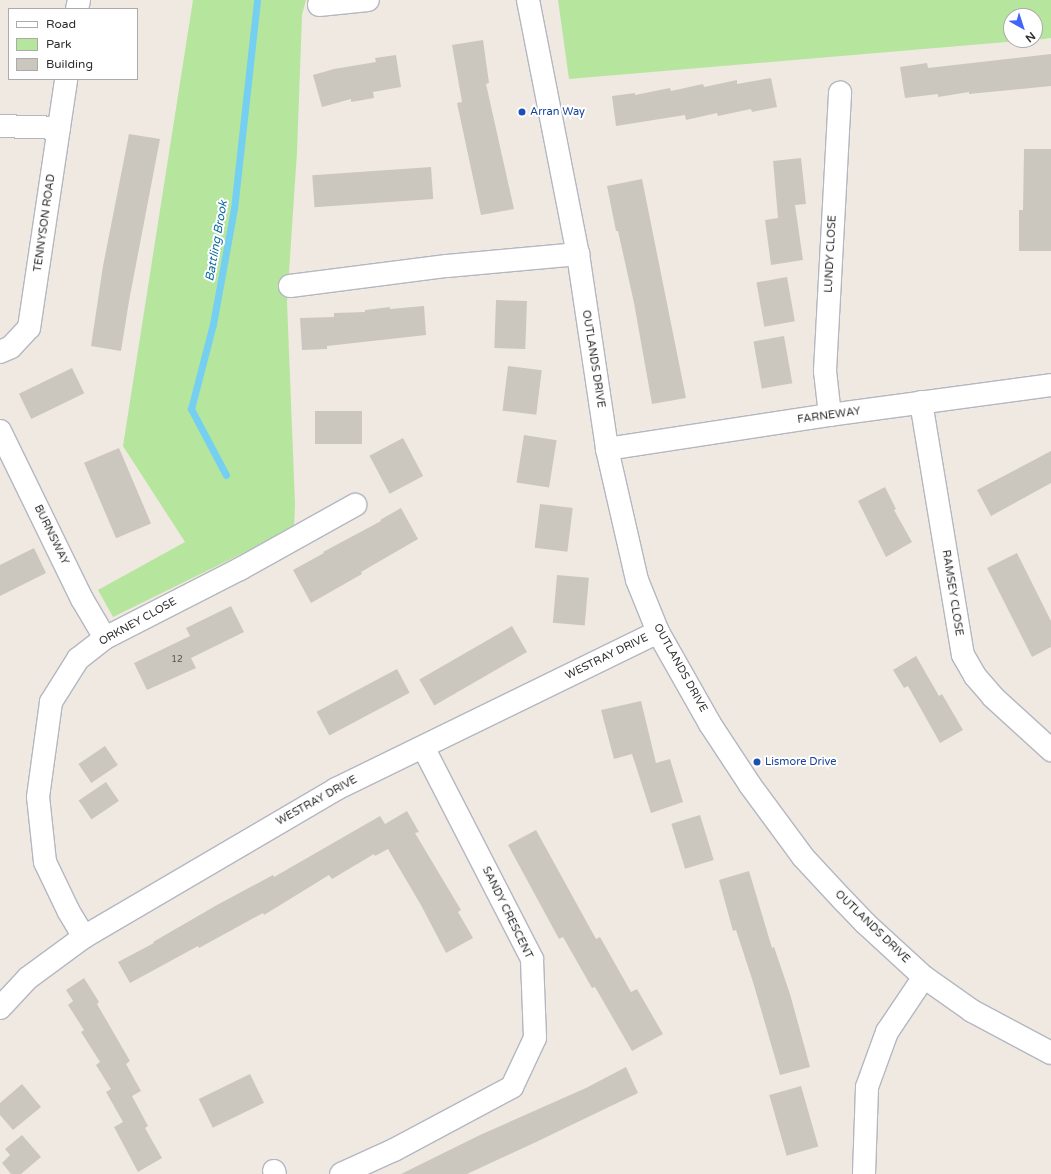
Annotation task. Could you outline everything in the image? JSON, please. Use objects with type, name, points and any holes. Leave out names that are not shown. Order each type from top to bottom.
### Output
[{"type":"street","points":[[319,5],[368,0]]},
{"type":"street","name":"OUTLANDS DRIVE","points":[[528,0],[578,254],[607,449],[637,580],[658,632],[710,724],[750,785],[794,844],[865,923],[924,977],[972,1012],[1051,1053]]},
{"type":"street","name":"TENNYSON ROAD","points":[[0,352],[11,347],[29,328],[66,80]]},
{"type":"street","name":"LUNDY CLOSE","points":[[830,415],[825,371],[840,92]]},
{"type":"street","points":[[0,126],[58,128]]},
{"type":"street","points":[[290,286],[447,266],[578,254]]},
{"type":"street","name":"FARNEWAY","points":[[607,449],[830,415],[1051,385]]},
{"type":"street","name":"RAMSEY CLOSE","points":[[921,402],[963,655],[975,676],[993,697],[1051,750]]},
{"type":"street","name":"BURNSWAY","points":[[0,431],[82,599],[105,638]]},
{"type":"street","name":"ORKNEY CLOSE","points":[[84,937],[68,910],[45,862],[38,797],[51,702],[78,660],[105,638],[240,569],[355,505]]},
{"type":"street","name":"WESTRAY DRIVE","points":[[0,1008],[28,978],[84,937],[336,789],[658,632]]},
{"type":"street","name":"SANDY CRESCENT","points":[[341,1174],[394,1150],[512,1087],[535,1038],[532,959],[422,747]]},
{"type":"street","points":[[864,1174],[867,1087],[887,1032],[924,977]]},
{"type":"green space","points":[[193,0],[306,0],[302,15],[297,152],[287,302],[295,504],[294,528],[113,617],[98,590],[185,542],[123,446]]},
{"type":"green space","points":[[558,0],[1051,0],[1051,38],[1043,39],[1043,8],[1003,8],[1003,42],[569,79]]},
{"type":"building","points":[[483,40],[489,83],[486,84],[514,209],[481,215],[457,103],[462,102],[452,45]]},
{"type":"building","points":[[1051,54],[1051,86],[969,94],[969,92],[938,97],[938,94],[905,98],[900,67],[927,63],[928,68]]},
{"type":"building","points":[[396,55],[401,87],[373,92],[374,98],[351,102],[351,99],[322,107],[313,75],[334,69],[376,62],[375,58]]},
{"type":"building","points":[[771,78],[777,107],[752,112],[751,109],[718,116],[717,113],[686,120],[685,115],[616,126],[612,96],[635,93],[635,95],[670,88],[671,91],[703,84],[704,87],[737,80],[737,84]]},
{"type":"building","points":[[129,134],[160,139],[121,351],[91,346],[103,266]]},
{"type":"building","points":[[1024,149],[1051,149],[1051,251],[1019,251],[1019,210],[1023,210]]},
{"type":"building","points":[[801,158],[806,204],[795,205],[803,260],[771,265],[765,220],[778,218],[773,161]]},
{"type":"building","points":[[431,167],[433,199],[315,207],[312,175]]},
{"type":"building","points":[[642,179],[686,398],[652,404],[634,303],[618,231],[616,231],[607,186]]},
{"type":"building","points":[[787,277],[795,321],[764,327],[756,282]]},
{"type":"building","points":[[496,300],[527,301],[525,349],[494,348]]},
{"type":"building","points":[[424,306],[426,335],[327,346],[327,349],[302,350],[300,318],[334,317],[334,313],[365,312],[365,310],[390,307],[390,309]]},
{"type":"building","points":[[784,336],[792,383],[762,389],[753,341]]},
{"type":"building","points":[[508,366],[542,370],[536,415],[503,411]]},
{"type":"building","points":[[72,368],[84,393],[31,419],[19,394]]},
{"type":"building","points":[[315,411],[362,411],[362,444],[315,444]]},
{"type":"building","points":[[524,435],[557,440],[549,488],[516,482]]},
{"type":"building","points":[[403,438],[423,476],[390,494],[369,456]]},
{"type":"building","points":[[119,448],[151,523],[116,538],[84,463]]},
{"type":"building","points":[[1051,451],[1051,483],[991,516],[977,490]]},
{"type":"building","points":[[885,487],[896,509],[894,510],[912,542],[886,557],[858,501]]},
{"type":"building","points":[[540,504],[573,508],[567,552],[535,548]]},
{"type":"building","points":[[401,508],[418,539],[361,572],[362,574],[311,603],[293,570],[381,521],[380,520]]},
{"type":"building","points":[[34,548],[46,573],[0,596],[0,565]]},
{"type":"building","points":[[1017,553],[1051,621],[1051,647],[1032,657],[987,568]]},
{"type":"building","points":[[557,575],[589,578],[585,626],[553,623]]},
{"type":"building","points":[[231,606],[244,632],[191,658],[196,668],[147,690],[134,663],[190,636],[186,628]]},
{"type":"building","points":[[512,626],[527,652],[434,705],[419,680]]},
{"type":"building","points":[[916,656],[939,696],[942,694],[963,730],[940,743],[908,686],[904,688],[893,670]]},
{"type":"building","points":[[397,669],[410,693],[329,736],[317,712]]},
{"type":"building","points":[[641,701],[656,763],[670,759],[683,802],[651,813],[632,754],[614,759],[601,710]]},
{"type":"building","points":[[105,746],[118,765],[91,783],[78,764]]},
{"type":"building","points":[[106,782],[119,801],[92,820],[79,800]]},
{"type":"building","points":[[407,811],[419,832],[415,833],[461,910],[458,912],[473,938],[446,953],[422,907],[388,849],[375,856],[374,854],[332,879],[329,875],[264,915],[263,913],[130,983],[118,962],[154,943],[153,942],[217,905],[273,875],[274,877],[380,816],[385,824]]},
{"type":"building","points":[[700,815],[714,860],[685,869],[671,824]]},
{"type":"building","points":[[536,830],[596,939],[600,937],[631,992],[637,989],[663,1034],[632,1051],[595,987],[592,988],[563,937],[559,939],[508,845]]},
{"type":"building","points":[[749,871],[772,948],[774,947],[790,994],[810,1067],[780,1075],[753,982],[736,930],[733,931],[719,880]]},
{"type":"building","points":[[84,978],[99,1002],[97,1004],[130,1061],[126,1064],[141,1091],[132,1096],[148,1126],[145,1128],[162,1158],[138,1172],[114,1127],[123,1122],[106,1092],[111,1089],[96,1065],[100,1062],[81,1032],[84,1030],[68,1005],[73,1001],[66,990]]},
{"type":"building","points":[[626,1067],[638,1093],[534,1143],[467,1174],[401,1174],[480,1135],[586,1088]]},
{"type":"building","points":[[250,1074],[264,1103],[213,1128],[199,1099]]},
{"type":"building","points":[[22,1084],[41,1107],[13,1130],[0,1115],[0,1103]]},
{"type":"building","points":[[801,1086],[818,1147],[787,1156],[769,1095]]},
{"type":"building","points":[[22,1135],[41,1157],[21,1174],[11,1174],[2,1163],[10,1155],[5,1149]]},
{"type":"waterway","name":"Battling Brook","points":[[226,475],[191,409],[213,324],[234,209],[257,0]]},
{"type":"place","name":"Arran Way","points":[[522,112]]},
{"type":"place","name":"Lismore Drive","points":[[757,762]]}]
